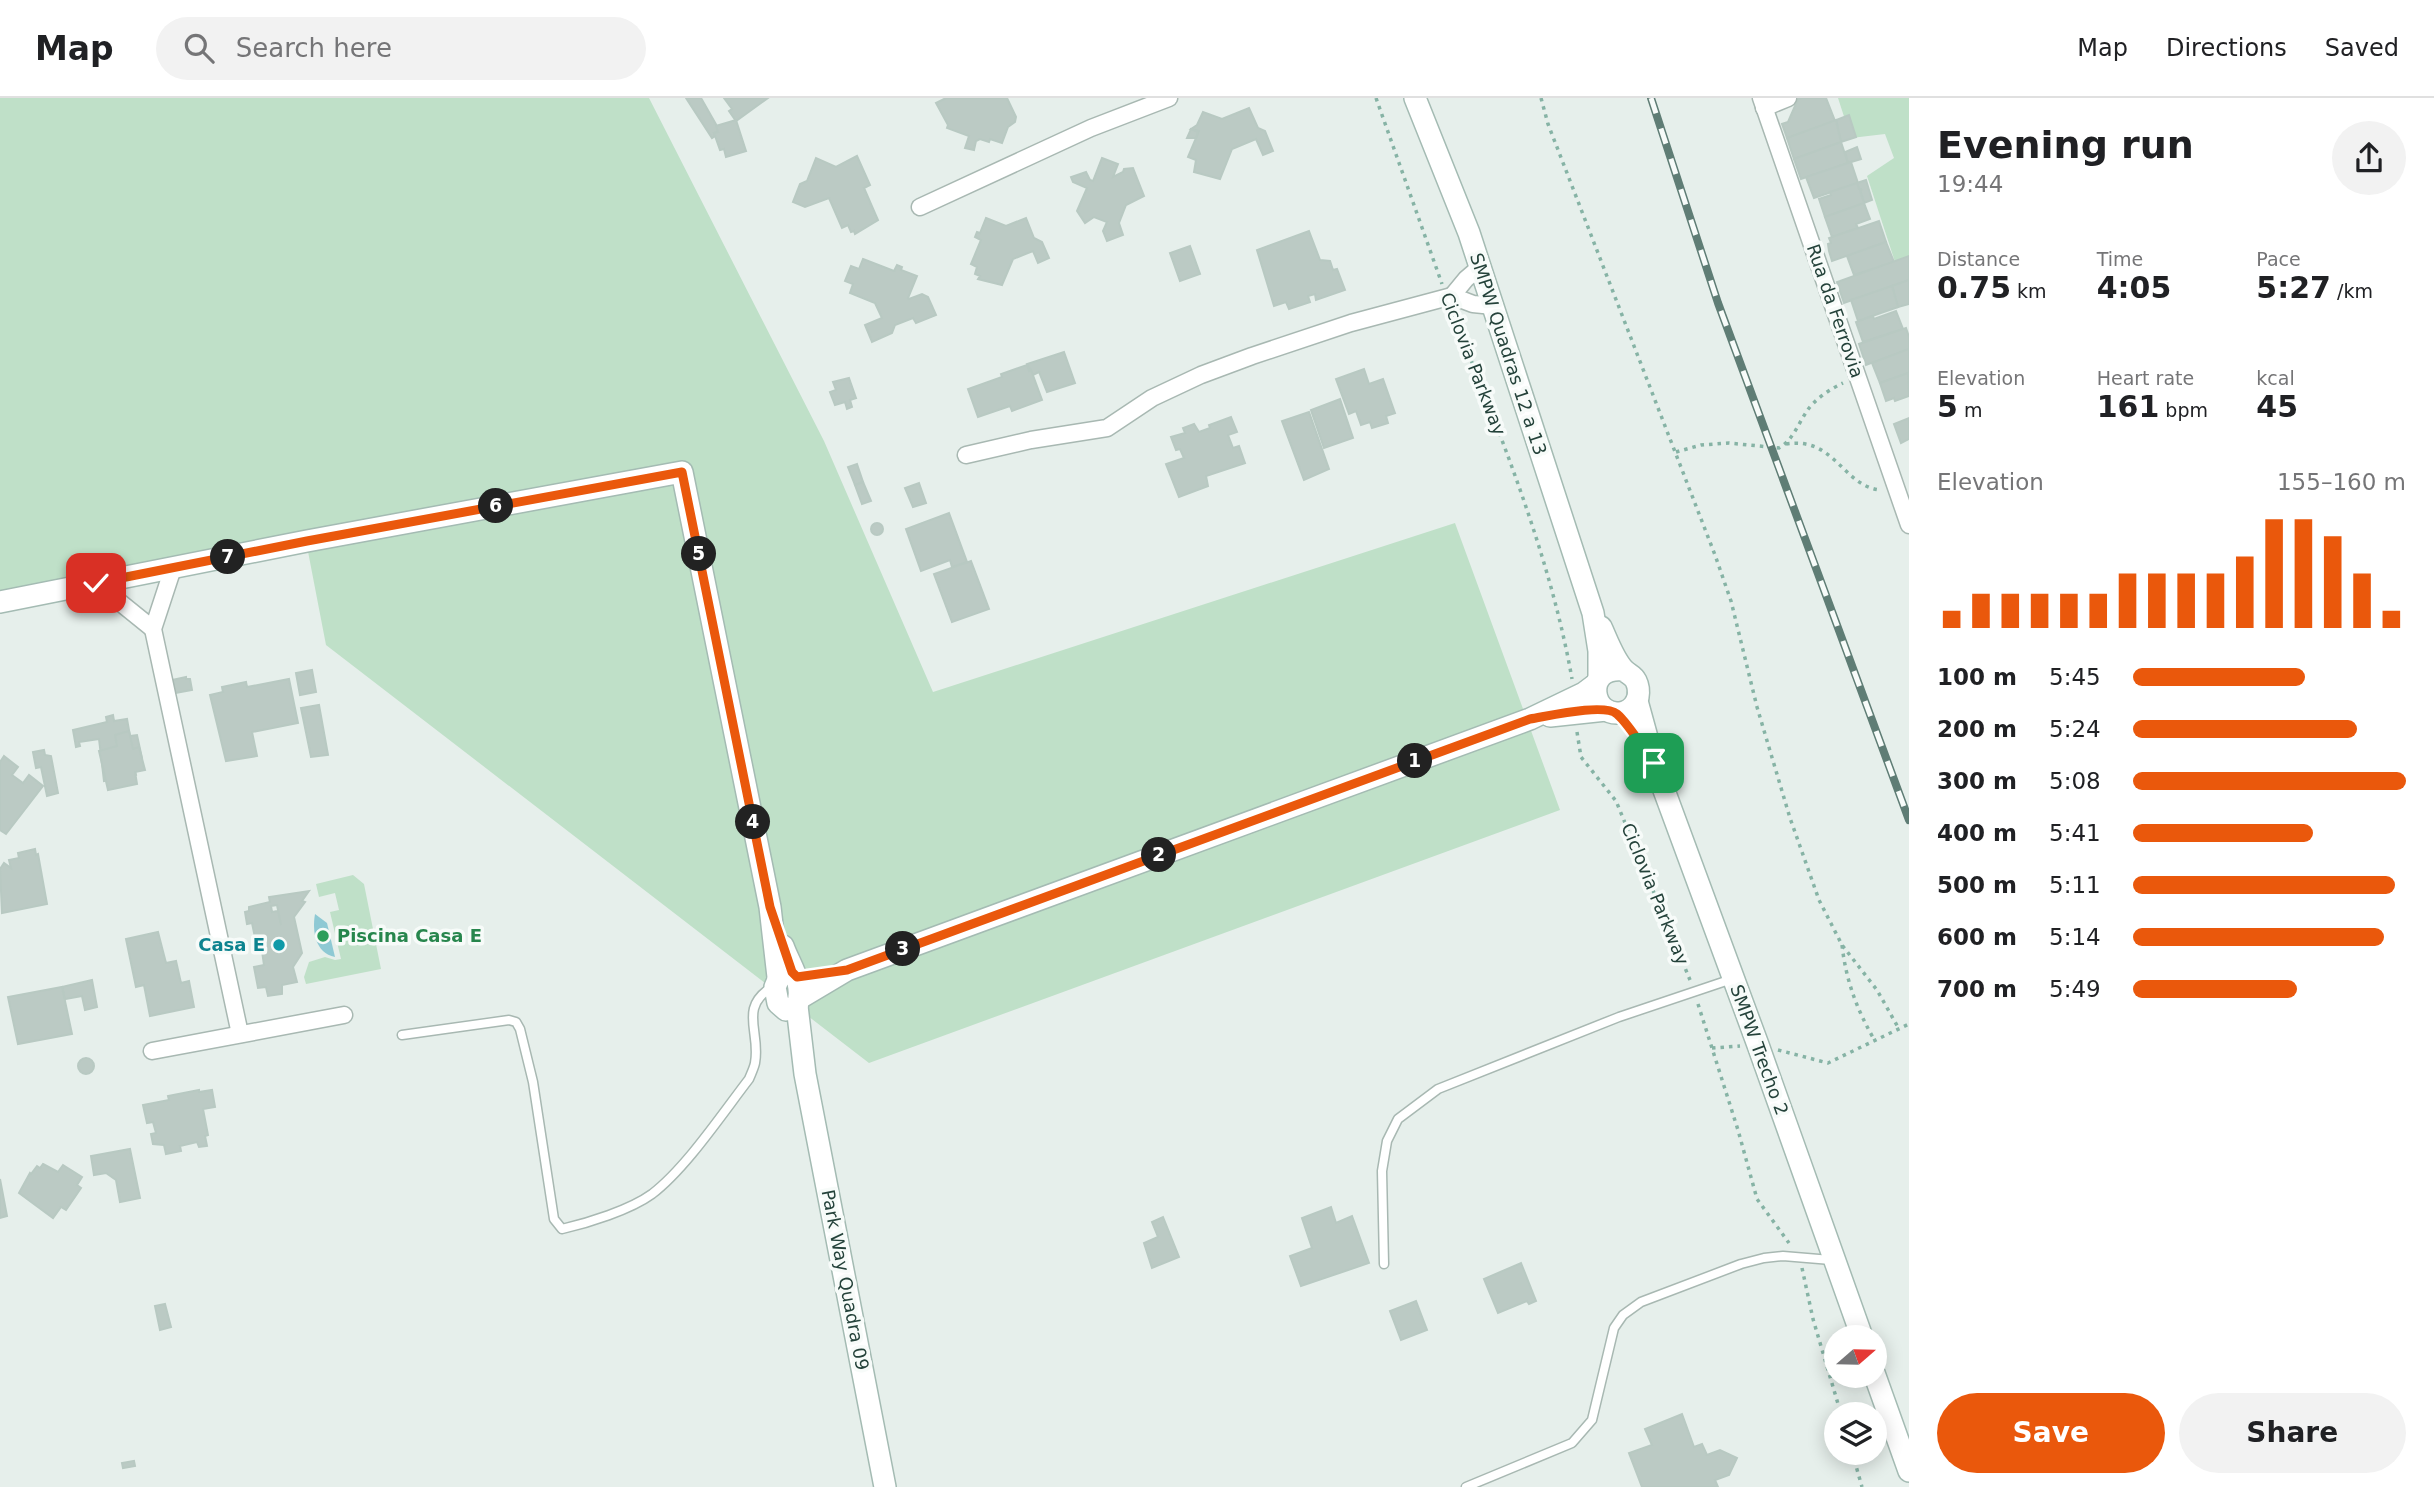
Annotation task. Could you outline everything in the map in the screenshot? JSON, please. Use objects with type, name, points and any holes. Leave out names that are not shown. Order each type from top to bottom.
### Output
[{"type":"street","points":[[920,207],[1091,128],[1169,98]]},
{"type":"street","name":"SMPW Quadras 12 a 13","points":[[1415,98],[1480,267],[1593,613],[1599,651],[1598,681]]},
{"type":"street","points":[[1762,103],[1788,98]]},
{"type":"street","name":"Rua da Ferrovia","points":[[1762,103],[1909,525]]},
{"type":"street","points":[[1449,297],[1480,267]]},
{"type":"street","points":[[966,455],[1031,440],[1107,428],[1152,398],[1252,356],[1351,323],[1449,297],[1493,306]]},
{"type":"street","name":"Park Way Quadra 09","points":[[173,568],[682,472],[789,989],[885,1487]]},
{"type":"street","points":[[0,602],[173,568],[153,629],[240,1034]]},
{"type":"street","points":[[96,583],[153,629]]},
{"type":"street","name":"SMPW Quadras 12 a 13","points":[[1593,613],[1624,670]]},
{"type":"street","points":[[1574,706],[1606,671],[1624,670],[1634,677],[1639,688],[1637,701],[1654,763]]},
{"type":"street","points":[[1598,681],[1595,693],[1599,703],[1611,711],[1654,763]]},
{"type":"street","points":[[789,989],[1530,719],[1574,706],[1611,711],[1628,710],[1637,701]]},
{"type":"street","name":"SMPW Trecho 2","points":[[1654,763],[1858,1325]]},
{"type":"street","points":[[152,1051],[344,1015]]},
{"type":"street","points":[[1879,1388],[1909,1471]]},
{"type":"lane","points":[[1384,1264],[1382,1171],[1387,1141],[1398,1119],[1438,1089],[1619,1017],[1734,979]]},
{"type":"lane","points":[[402,1035],[509,1020],[516,1022],[533,1082],[554,1219],[562,1229],[635,1204],[668,1181],[749,1079],[755,1062],[755,1002],[761,994],[789,989]]},
{"type":"lane","points":[[1466,1487],[1572,1443],[1581,1435],[1592,1420],[1614,1328],[1623,1315],[1641,1302],[1741,1264],[1765,1258],[1783,1256],[1834,1260]]},
{"type":"path","name":"Ciclovia Parkway","points":[[1376,98],[1503,442],[1544,564],[1572,677],[1581,757],[1616,801],[1683,958],[1757,1199],[1800,1258],[1813,1319],[1837,1402]]},
{"type":"path","points":[[1541,98],[1548,124],[1731,601],[1756,706],[1790,818],[1819,900],[1842,945],[1877,990],[1899,1029]]},
{"type":"path","points":[[1786,444],[1808,408],[1834,387],[1857,376]]},
{"type":"path","points":[[1676,452],[1702,445],[1729,443],[1772,448],[1799,442],[1827,452],[1871,489],[1897,491]]},
{"type":"path","points":[[1842,945],[1846,975],[1858,1011],[1875,1041]]},
{"type":"path","points":[[1712,1048],[1758,1045],[1828,1063],[1909,1024]]},
{"type":"path","points":[[1856,1465],[1862,1487]]},
{"type":"green space","points":[[0,98],[649,98],[824,441],[933,692],[1455,523],[1560,810],[869,1063],[326,645],[305,536],[0,601]]},
{"type":"green space","points":[[1838,98],[1909,98],[1909,263],[1896,265],[1867,176],[1894,158],[1885,134],[1851,138]]},
{"type":"green space","points":[[353,875],[364,884],[381,969],[306,984],[304,977],[309,962],[325,957],[341,959],[330,912],[339,910],[335,893],[319,897],[316,884]]},
{"type":"water","name":"Piscina Casa E","points":[[315,914],[327,923],[335,957],[323,951],[316,940]]},
{"type":"building","points":[[686,98],[701,98],[717,126],[718,132],[714,133],[715,136],[712,138]]},
{"type":"building","points":[[724,98],[768,98],[736,121]]},
{"type":"building","points":[[946,98],[1007,98],[1016,117],[1015,122],[1008,127],[1002,143],[980,139],[976,141],[974,150],[965,148],[969,136],[947,128],[948,125],[936,103]]},
{"type":"building","points":[[1826,98],[1835,121],[1787,138],[1782,124],[1788,122],[1798,99]]},
{"type":"building","points":[[1249,108],[1258,128],[1265,131],[1273,151],[1263,155],[1256,139],[1232,149],[1220,179],[1194,172],[1196,160],[1188,157],[1199,131],[1191,129],[1197,125],[1203,112],[1222,119]]},
{"type":"building","points":[[1849,115],[1856,137],[1841,142],[1836,120]]},
{"type":"building","points":[[736,120],[746,151],[726,157],[724,149],[720,150],[714,133],[718,132],[716,126]]},
{"type":"building","points":[[1836,120],[1841,142],[1794,159],[1787,138]]},
{"type":"building","points":[[1191,129],[1198,132],[1196,138],[1187,138]]},
{"type":"building","points":[[1841,142],[1848,163],[1801,179],[1794,159]]},
{"type":"building","points":[[1857,147],[1861,159],[1848,163],[1845,152]]},
{"type":"building","points":[[857,156],[870,185],[864,188],[878,220],[855,234],[848,225],[842,228],[829,198],[805,207],[793,202],[800,184],[807,181],[816,158],[836,167]]},
{"type":"building","points":[[1102,158],[1118,164],[1113,177],[1124,169],[1133,168],[1144,196],[1126,205],[1119,223],[1123,235],[1107,241],[1103,231],[1107,222],[1094,217],[1085,223],[1077,211],[1087,188],[1073,182],[1071,177],[1086,172],[1093,181]]},
{"type":"building","points":[[1851,162],[1858,183],[1814,198],[1806,177]]},
{"type":"building","points":[[1866,180],[1872,200],[1864,203],[1860,190],[1862,189],[1859,189],[1857,183]]},
{"type":"building","points":[[1857,183],[1859,189],[1862,189],[1860,190],[1864,203],[1825,217],[1819,199],[1831,195],[1830,192]]},
{"type":"building","points":[[1864,203],[1870,219],[1856,224],[1858,228],[1832,237],[1825,217]]},
{"type":"building","points":[[986,218],[1006,226],[1026,218],[1034,238],[1042,242],[1049,258],[1038,263],[1033,251],[1013,259],[1002,285],[978,279],[980,276],[975,274],[977,267],[971,264],[981,240],[975,237],[977,232],[980,233]]},
{"type":"building","points":[[1879,221],[1886,242],[1832,261],[1829,238]]},
{"type":"building","points":[[1309,231],[1320,260],[1330,261],[1333,270],[1337,269],[1345,290],[1316,300],[1315,294],[1308,296],[1310,302],[1289,309],[1286,302],[1274,306],[1257,250]]},
{"type":"building","points":[[1886,242],[1894,262],[1854,275],[1847,256]]},
{"type":"building","points":[[1190,246],[1200,274],[1180,281],[1170,253]]},
{"type":"building","points":[[1909,256],[1909,280],[1844,303],[1837,282]]},
{"type":"building","points":[[863,259],[894,271],[897,265],[902,267],[901,270],[917,276],[908,298],[922,294],[928,297],[936,315],[916,323],[913,318],[895,325],[892,333],[872,342],[865,325],[882,318],[875,303],[850,293],[853,284],[845,281],[851,266],[859,269]]},
{"type":"building","points":[[1909,280],[1909,304],[1898,307],[1892,286]]},
{"type":"building","points":[[1892,286],[1898,307],[1858,321],[1851,300]]},
{"type":"building","points":[[1896,311],[1903,329],[1863,342],[1856,322]]},
{"type":"building","points":[[1906,328],[1909,349],[1866,365],[1859,344]]},
{"type":"building","points":[[1909,349],[1909,373],[1880,383],[1872,363]]},
{"type":"building","points":[[1064,352],[1075,383],[1047,392],[1039,372],[1033,375],[1027,364]]},
{"type":"building","points":[[1027,365],[1042,400],[1012,411],[1010,406],[978,417],[968,389]]},
{"type":"building","points":[[1364,369],[1369,384],[1383,379],[1395,413],[1386,416],[1388,423],[1372,428],[1370,422],[1361,425],[1356,411],[1349,414],[1336,379]]},
{"type":"building","points":[[1908,373],[1909,396],[1886,401],[1880,383]]},
{"type":"building","points":[[849,378],[856,398],[850,400],[852,407],[847,409],[845,402],[835,405],[830,392],[836,390],[833,382]]},
{"type":"building","points":[[1340,399],[1353,438],[1324,448],[1311,410]]},
{"type":"building","points":[[1309,412],[1329,469],[1304,480],[1282,421]]},
{"type":"building","points":[[1231,417],[1237,432],[1228,435],[1233,448],[1239,446],[1245,463],[1206,476],[1208,486],[1179,497],[1166,464],[1184,458],[1180,449],[1176,450],[1171,437],[1185,433],[1183,428],[1194,424],[1199,432]]},
{"type":"building","points":[[1909,418],[1909,439],[1901,443],[1894,424]]},
{"type":"building","points":[[857,464],[863,482],[855,485],[848,467]]},
{"type":"building","points":[[863,482],[871,501],[862,504],[855,485]]},
{"type":"building","points":[[919,483],[926,503],[913,507],[905,488]]},
{"type":"building","points":[[949,513],[967,562],[952,567],[950,560],[921,571],[906,529]]},
{"type":"building","points":[[877,523],[883,529],[877,535],[871,529]]},
{"type":"building","points":[[971,561],[989,609],[952,622],[934,574]]},
{"type":"building","points":[[312,670],[316,692],[300,695],[296,673]]},
{"type":"building","points":[[186,677],[190,679],[192,690],[175,693],[172,680]]},
{"type":"building","points":[[289,679],[298,723],[252,732],[257,756],[226,761],[210,695],[223,692],[222,687],[246,682],[247,687]]},
{"type":"building","points":[[319,705],[328,755],[311,757],[301,708]]},
{"type":"building","points":[[113,715],[114,721],[127,719],[130,736],[137,735],[142,758],[133,761],[136,775],[104,781],[99,739],[79,742],[80,746],[76,747],[73,730],[107,722],[106,717]]},
{"type":"building","points":[[129,731],[133,749],[139,747],[145,770],[135,772],[137,784],[108,790],[99,751],[117,746],[115,735]]},
{"type":"building","points":[[44,750],[45,755],[51,756],[58,793],[47,796],[41,767],[36,768],[33,752]]},
{"type":"building","points":[[4,756],[18,767],[12,775],[23,783],[29,775],[43,786],[6,834],[0,830],[0,762]]},
{"type":"building","points":[[35,849],[47,904],[2,913],[0,869],[4,863],[11,868],[9,860],[19,858],[18,853]]},
{"type":"building","name":"Casa E","points":[[309,891],[294,917],[302,953],[293,967],[297,982],[282,985],[282,994],[268,996],[266,987],[258,988],[254,967],[264,965],[262,951],[258,952],[252,923],[247,924],[245,912],[249,911],[249,907],[270,902],[269,897]],"holes":[[[277,905],[281,925],[278,911],[272,912],[271,906]]]},
{"type":"building","points":[[158,932],[166,963],[176,961],[181,983],[189,981],[194,1007],[150,1016],[144,985],[136,987],[126,939]]},
{"type":"building","points":[[92,980],[97,1007],[85,1010],[82,996],[65,999],[62,987]]},
{"type":"building","points":[[62,987],[72,1034],[18,1044],[8,997]]},
{"type":"building","points":[[86,1058],[94,1066],[86,1074],[78,1066]]},
{"type":"building","points":[[212,1090],[215,1107],[203,1109],[208,1135],[205,1136],[207,1146],[199,1147],[197,1142],[180,1146],[181,1151],[166,1154],[164,1145],[153,1144],[151,1134],[156,1133],[153,1122],[147,1123],[143,1105],[169,1100],[168,1096]]},
{"type":"building","points":[[130,1149],[140,1198],[120,1202],[116,1180],[106,1173],[94,1175],[91,1156]]},
{"type":"building","points":[[43,1164],[58,1172],[63,1165],[82,1177],[77,1185],[81,1188],[66,1210],[61,1207],[53,1218],[19,1193],[30,1173]]},
{"type":"building","points":[[0,1179],[7,1216],[0,1218]]},
{"type":"building","points":[[1331,1207],[1336,1223],[1352,1216],[1369,1263],[1301,1286],[1290,1256],[1312,1248],[1302,1218]]},
{"type":"building","points":[[1163,1217],[1179,1257],[1152,1268],[1144,1243],[1158,1237],[1152,1222]]},
{"type":"building","points":[[1521,1263],[1536,1301],[1529,1304],[1527,1301],[1498,1313],[1484,1279]]},
{"type":"building","points":[[1416,1301],[1427,1330],[1401,1340],[1390,1311]]},
{"type":"building","points":[[165,1304],[171,1327],[160,1330],[155,1306]]},
{"type":"building","points":[[1682,1414],[1694,1447],[1702,1444],[1707,1455],[1720,1450],[1737,1458],[1729,1475],[1715,1480],[1718,1487],[1642,1487],[1629,1453],[1652,1445],[1645,1429]]},
{"type":"building","points":[[134,1461],[135,1466],[123,1468],[122,1463]]},
{"type":"railway","points":[[1651,98],[1718,303],[1909,820]]},
{"type":"place","name":"Piscina Casa E","points":[[323,936]]},
{"type":"place","name":"Casa E","points":[[279,945]]},
{"type":"route","points":[[96,583],[682,472],[770,907],[792,972],[797,977],[847,970],[1530,719],[1606,709],[1616,713],[1654,763]]}]
